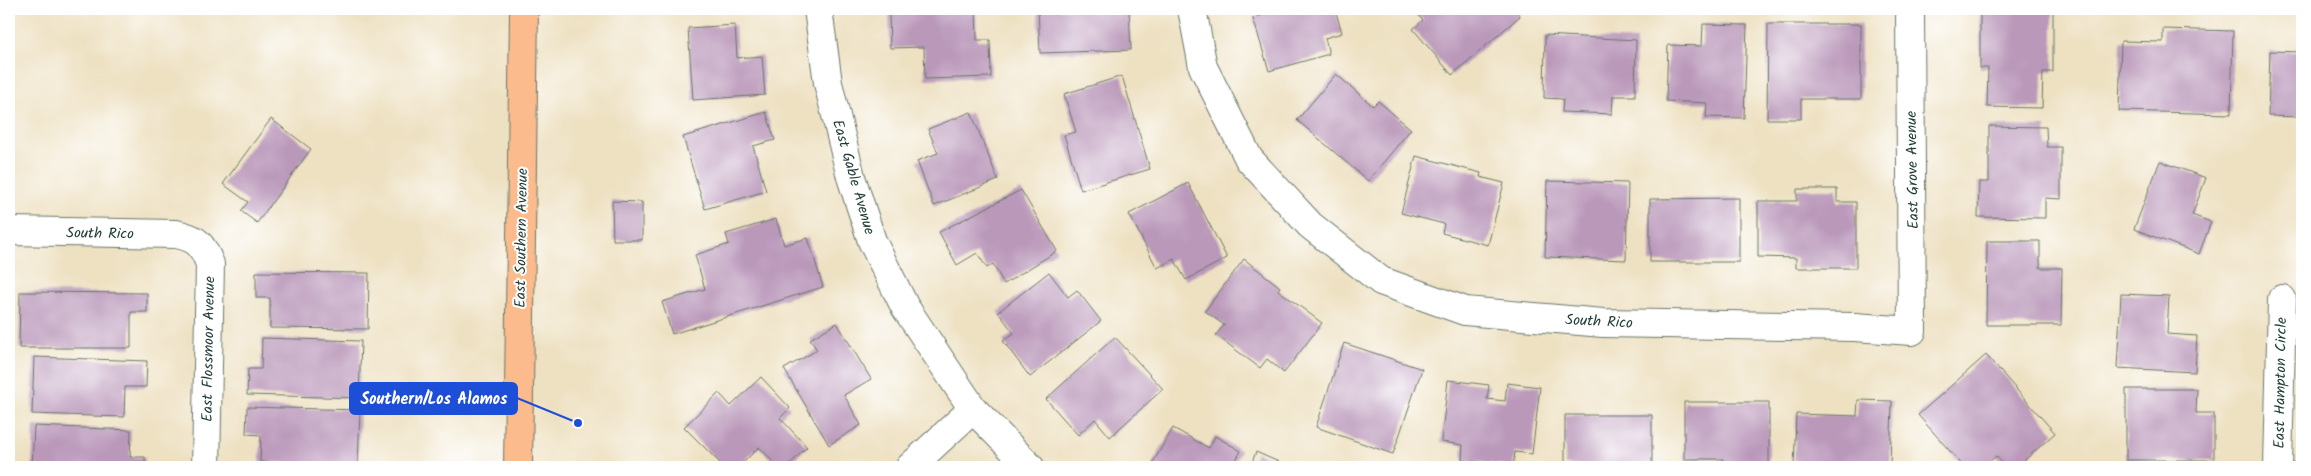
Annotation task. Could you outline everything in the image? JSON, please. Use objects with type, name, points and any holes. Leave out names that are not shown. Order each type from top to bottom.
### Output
[{"type":"main road","name":"East Southern Avenue","points":[[518,467],[524,9]]},
{"type":"street","name":"East Gable Avenue","points":[[818,9],[828,83],[851,177],[872,241],[906,307],[973,408],[1030,467]]},
{"type":"street","name":"South Rico","points":[[1192,9],[1204,67],[1249,159],[1310,225],[1381,281],[1465,311],[1603,323],[1854,327],[1912,331]]},
{"type":"street","name":"East Grove Avenue","points":[[1910,9],[1912,331]]},
{"type":"street","name":"South Rico","points":[[9,231],[176,234],[192,237]]},
{"type":"street","name":"East Flossmoor Avenue","points":[[192,237],[203,248],[210,264],[206,467]]},
{"type":"street","name":"East Hampton Circle","points":[[2278,467],[2282,299]]},
{"type":"street","points":[[910,467],[973,408]]},
{"type":"building","points":[[976,9],[977,40],[990,40],[991,77],[925,79],[924,47],[890,48],[889,11]]},
{"type":"building","points":[[1038,9],[1129,9],[1131,50],[1040,53]]},
{"type":"building","points":[[1262,9],[1335,9],[1342,33],[1325,38],[1329,54],[1269,71],[1253,18],[1264,15]]},
{"type":"building","points":[[1413,9],[1514,9],[1520,16],[1452,75],[1413,29],[1423,20]]},
{"type":"building","points":[[1980,10],[2053,11],[2053,72],[2043,72],[2042,108],[1987,107],[1988,68],[1980,68]]},
{"type":"building","points":[[1703,24],[1747,25],[1744,118],[1706,117],[1707,103],[1666,101],[1668,45],[1702,46]]},
{"type":"building","points":[[1768,24],[1861,24],[1861,99],[1801,99],[1801,119],[1767,119]]},
{"type":"building","points":[[735,25],[737,58],[762,56],[765,95],[693,100],[688,28]]},
{"type":"building","points":[[2163,29],[2233,31],[2231,114],[2119,111],[2121,41],[2163,42]]},
{"type":"building","points":[[1545,35],[1636,40],[1635,96],[1613,96],[1612,114],[1562,112],[1563,99],[1544,98]]},
{"type":"building","points":[[2270,51],[2302,52],[2302,117],[2268,116]]},
{"type":"building","points":[[1336,74],[1373,106],[1378,101],[1411,129],[1368,181],[1297,120]]},
{"type":"building","points":[[1122,76],[1150,169],[1081,190],[1064,135],[1076,132],[1064,94]]},
{"type":"building","points":[[766,112],[775,140],[753,146],[766,191],[705,209],[683,137]]},
{"type":"building","points":[[971,112],[998,180],[934,206],[917,161],[938,153],[928,129]]},
{"type":"building","points":[[271,119],[311,149],[257,223],[241,211],[248,202],[223,184]]},
{"type":"building","points":[[1989,126],[2046,127],[2047,147],[2061,147],[2061,199],[2045,198],[2045,218],[1978,217],[1979,182],[1989,182]]},
{"type":"building","points":[[1416,156],[1481,173],[1480,177],[1504,183],[1488,245],[1442,233],[1444,224],[1401,213]]},
{"type":"building","points":[[2160,161],[2206,178],[2192,215],[2211,222],[2199,254],[2134,229]]},
{"type":"building","points":[[1547,181],[1628,183],[1626,260],[1545,257]]},
{"type":"building","points":[[1188,183],[1227,258],[1186,280],[1174,259],[1157,268],[1129,214]]},
{"type":"building","points":[[1797,189],[1837,189],[1837,202],[1856,202],[1856,268],[1796,268],[1796,258],[1758,257],[1758,201],[1797,201]]},
{"type":"building","points":[[1021,190],[1057,251],[1004,284],[993,264],[987,268],[977,253],[957,265],[939,232]]},
{"type":"building","points":[[1739,198],[1739,262],[1650,262],[1650,199]]},
{"type":"building","points":[[612,201],[642,202],[642,240],[613,240]]},
{"type":"building","points":[[776,219],[784,245],[808,238],[823,287],[672,334],[662,302],[705,289],[695,255],[729,244],[726,234]]},
{"type":"building","points":[[1987,241],[2040,241],[2040,268],[2062,268],[2061,325],[1986,325]]},
{"type":"building","points":[[1244,259],[1280,287],[1278,290],[1322,323],[1284,373],[1267,359],[1260,368],[1216,335],[1224,325],[1205,311]]},
{"type":"building","points":[[256,272],[369,273],[368,329],[270,328],[270,298],[256,298]]},
{"type":"building","points":[[1049,272],[1068,297],[1077,290],[1101,321],[1030,377],[1003,341],[1014,333],[998,312]]},
{"type":"building","points":[[20,292],[147,293],[147,312],[131,312],[131,348],[19,348]]},
{"type":"building","points":[[2121,294],[2169,296],[2167,334],[2197,336],[2195,372],[2117,368]]},
{"type":"building","points":[[837,323],[871,379],[844,395],[861,425],[829,445],[784,369],[817,350],[810,339]]},
{"type":"building","points":[[1115,337],[1163,389],[1110,437],[1095,419],[1078,435],[1046,399]]},
{"type":"building","points":[[262,338],[361,341],[359,398],[247,395],[248,369],[261,369]]},
{"type":"building","points":[[1344,343],[1422,369],[1393,454],[1316,427]]},
{"type":"building","points":[[1986,355],[2055,433],[2017,467],[2006,467],[1996,456],[1983,467],[1964,467],[1918,415]]},
{"type":"building","points":[[34,357],[147,361],[146,387],[125,387],[124,417],[32,414]]},
{"type":"building","points":[[761,377],[790,408],[780,418],[807,447],[787,467],[778,467],[759,447],[739,467],[724,467],[684,427],[719,393],[731,406]]},
{"type":"building","points":[[1448,380],[1489,385],[1487,399],[1505,401],[1507,383],[1540,387],[1532,454],[1515,452],[1513,466],[1462,460],[1463,445],[1441,442]]},
{"type":"building","points":[[2126,389],[2197,389],[2196,413],[2214,413],[2214,460],[2126,460]]},
{"type":"building","points":[[1858,400],[1892,401],[1890,467],[1794,467],[1796,414],[1857,416]]},
{"type":"building","points":[[1684,402],[1769,402],[1769,467],[1723,467],[1723,459],[1684,459]]},
{"type":"building","points":[[247,407],[360,410],[358,465],[260,462],[261,435],[246,434]]},
{"type":"building","points":[[1565,415],[1652,415],[1652,467],[1565,465]]},
{"type":"building","points":[[34,426],[131,430],[130,457],[145,457],[145,467],[32,467]]},
{"type":"building","points":[[1173,428],[1209,448],[1215,436],[1241,451],[1232,467],[1158,467],[1152,464]]},
{"type":"building","points":[[1256,452],[1290,467],[1250,467]]},
{"type":"place","name":"Southern/Los Alamos","points":[[578,423]]}]
